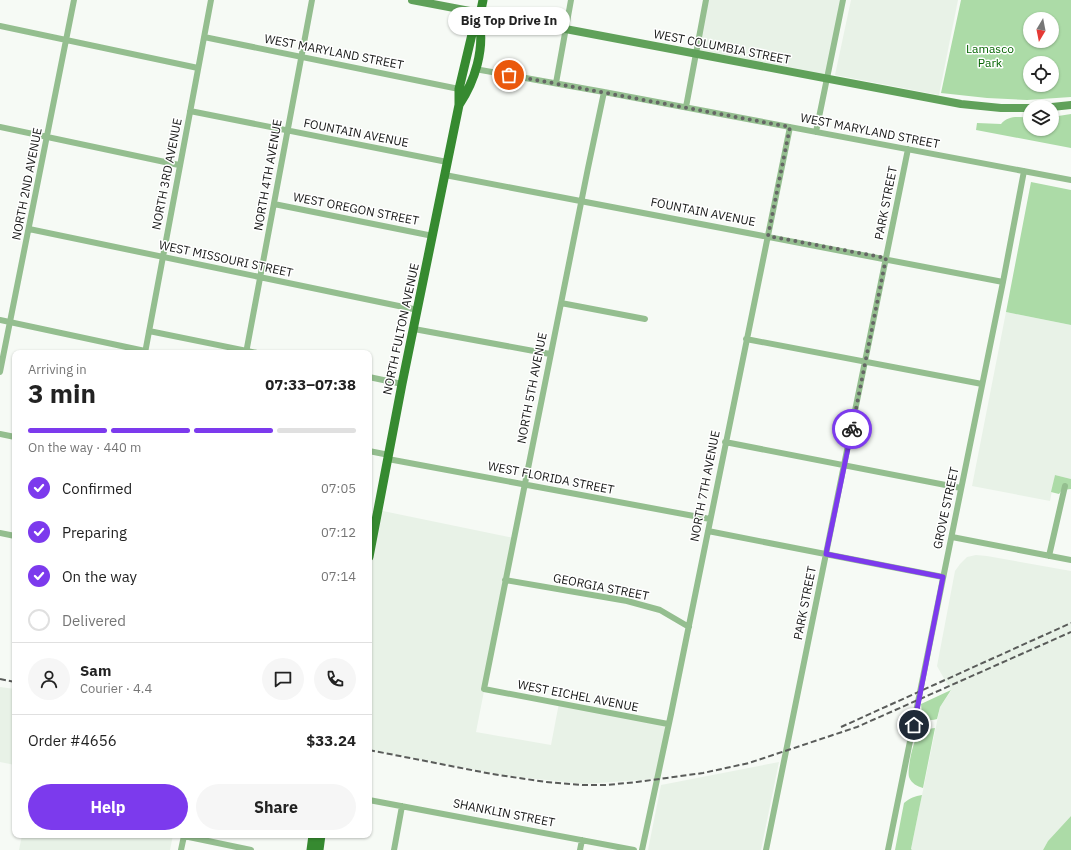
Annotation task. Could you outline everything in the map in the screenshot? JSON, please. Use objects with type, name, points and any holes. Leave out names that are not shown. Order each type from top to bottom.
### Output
[{"type":"main road","name":"WEST COLUMBIA STREET","points":[[412,0],[480,17],[566,30],[961,104],[1001,108],[1023,108]]},
{"type":"main road","name":"NORTH FULTON AVENUE","points":[[458,105],[468,92],[479,53],[482,31],[480,17],[483,0]]},
{"type":"main road","name":"NORTH FULTON AVENUE","points":[[372,528],[433,236],[458,105],[459,89],[473,30],[480,17]]},
{"type":"main road","points":[[1059,106],[1071,105]]},
{"type":"main road","points":[[311,850],[313,838]]},
{"type":"main road","points":[[319,850],[321,838]]},
{"type":"street","name":"NORTH 2ND AVENUE","points":[[0,372],[74,0]]},
{"type":"street","name":"NORTH 3RD AVENUE","points":[[145,350],[211,0]]},
{"type":"street","name":"NORTH 4TH AVENUE","points":[[246,350],[312,0]]},
{"type":"street","points":[[556,83],[571,0]]},
{"type":"street","points":[[686,107],[706,0]]},
{"type":"street","points":[[816,132],[843,0]]},
{"type":"street","points":[[0,26],[198,68]]},
{"type":"street","name":"WEST MARYLAND STREET","points":[[204,37],[459,89]]},
{"type":"street","name":"WEST MARYLAND STREET","points":[[475,69],[686,107],[1071,180]]},
{"type":"street","name":"NORTH 5TH AVENUE","points":[[484,689],[550,354],[604,92]]},
{"type":"street","name":"FOUNTAIN AVENUE","points":[[190,111],[447,162]]},
{"type":"street","points":[[0,127],[179,165]]},
{"type":"street","name":"NORTH 7TH AVENUE","points":[[642,850],[790,127]]},
{"type":"street","name":"PARK STREET","points":[[766,850],[908,149]]},
{"type":"street","name":"GROVE STREET","points":[[888,850],[952,537],[1024,171]]},
{"type":"street","name":"FOUNTAIN AVENUE","points":[[445,175],[886,258],[1003,282]]},
{"type":"street","name":"WEST OREGON STREET","points":[[274,204],[433,236]]},
{"type":"street","name":"WEST MISSOURI STREET","points":[[29,229],[418,310]]},
{"type":"street","points":[[561,303],[645,319]]},
{"type":"street","points":[[0,320],[136,350]]},
{"type":"street","points":[[414,329],[550,354]]},
{"type":"street","points":[[149,331],[237,350]]},
{"type":"street","points":[[746,339],[982,384]]},
{"type":"street","points":[[372,378],[402,384]]},
{"type":"street","points":[[0,434],[12,436]]},
{"type":"street","points":[[725,442],[961,488]]},
{"type":"street","name":"WEST FLORIDA STREET","points":[[372,452],[388,457],[524,484],[710,519]]},
{"type":"street","points":[[1049,556],[1064,486]]},
{"type":"street","points":[[708,530],[943,577]]},
{"type":"street","points":[[0,533],[12,535]]},
{"type":"street","points":[[952,537],[1071,560]]},
{"type":"street","name":"GEORGIA STREET","points":[[505,580],[627,601],[660,610],[688,627]]},
{"type":"street","name":"WEST EICHEL AVENUE","points":[[484,689],[668,724]]},
{"type":"street","name":"SHANKLIN STREET","points":[[372,801],[634,850]]},
{"type":"street","points":[[394,850],[402,806]]},
{"type":"street","points":[[181,850],[184,838]]},
{"type":"street","points":[[194,838],[252,850]]},
{"type":"street","points":[[580,850],[582,840]]},
{"type":"shaded area","points":[[706,0],[842,0],[827,79],[696,54]]},
{"type":"shaded area","points":[[851,0],[958,0],[939,95],[835,75]]},
{"type":"shaded area","points":[[1006,312],[1071,325],[1071,479],[1055,475],[1050,501],[972,486]]},
{"type":"shaded area","points":[[378,510],[514,538],[476,732],[551,745],[559,703],[668,724],[656,779],[584,784],[508,776],[372,751],[372,541]]},
{"type":"shaded area","points":[[976,555],[1071,571],[1071,816],[1048,841],[1043,850],[911,849],[940,707],[951,691],[937,666],[955,571],[967,557]]},
{"type":"shaded area","points":[[0,687],[12,689],[12,764],[0,762]]},
{"type":"shaded area","points":[[779,762],[761,850],[648,850],[661,785]]},
{"type":"shaded area","points":[[21,838],[172,838],[170,850],[19,850]]},
{"type":"green space","name":"Lamasco Park","points":[[961,0],[1071,0],[1071,97],[1027,100],[987,98],[941,93]]},
{"type":"green space","points":[[1071,114],[1071,148],[976,130],[977,123],[1001,124],[1007,119],[1018,117],[1023,117],[1023,136],[1059,136],[1059,116]]},
{"type":"green space","points":[[1031,182],[1071,190],[1071,325],[1006,312]]},
{"type":"green space","points":[[1055,475],[1071,479],[1071,489],[1062,490],[1059,494],[1051,492]]},
{"type":"green space","points":[[951,690],[940,707],[937,719],[929,720],[922,714],[921,704]]},
{"type":"green space","points":[[935,728],[923,788],[915,784],[909,777],[911,756],[914,743],[920,733]]},
{"type":"green space","points":[[922,795],[912,850],[895,850],[904,803]]},
{"type":"green space","points":[[1071,816],[1071,850],[1043,850],[1048,841]]},
{"type":"railway","points":[[841,727],[1071,623]]},
{"type":"railway","points":[[372,751],[492,774],[546,782],[583,785],[606,785],[637,782],[703,773],[749,763],[857,727],[1071,632]]},
{"type":"railway","points":[[0,679],[12,681]]},
{"type":"way so far","points":[[509,75],[790,127],[768,236],[886,258],[852,429]]},
{"type":"place","name":"Big Top Drive In","points":[[509,75]]},
{"type":"route","points":[[852,429],[826,554],[943,577],[914,725]]}]
